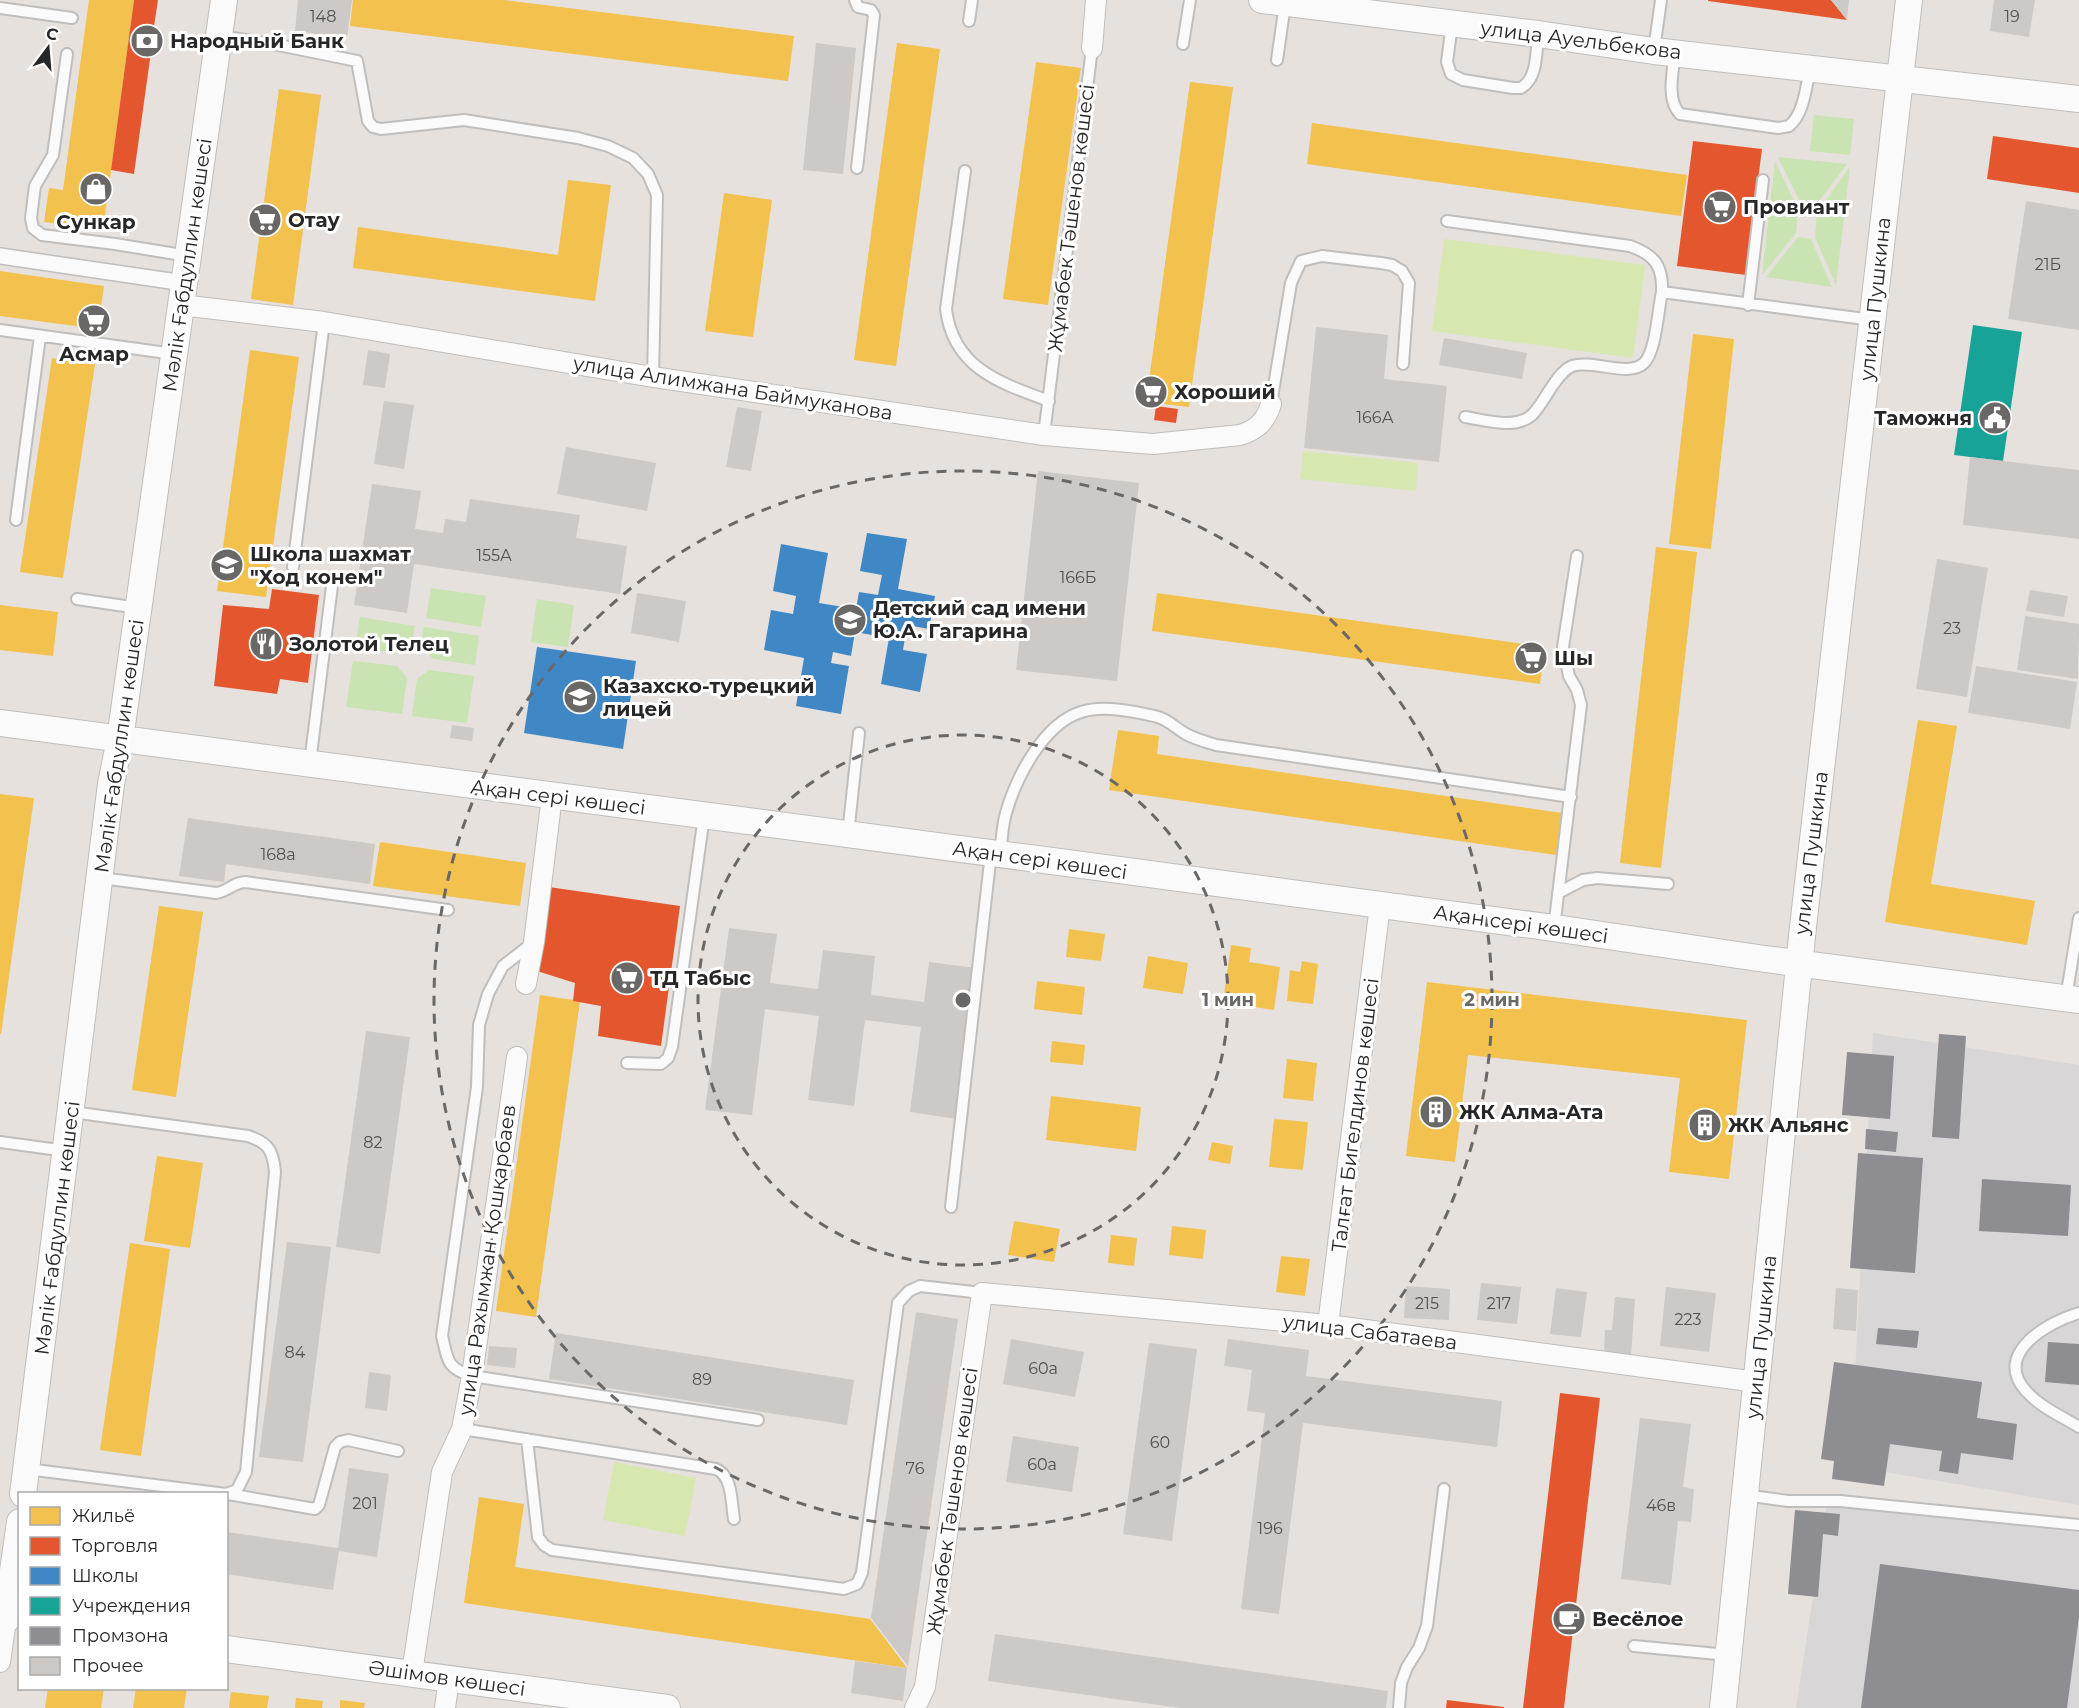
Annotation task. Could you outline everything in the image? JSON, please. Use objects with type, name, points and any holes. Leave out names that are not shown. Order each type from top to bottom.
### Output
[{"type":"street","name":"Мәлік Ғабдуллин көшесі","points":[[23,1492],[111,784],[120,739],[139,608],[224,0]]},
{"type":"street","name":"Жұмабек Тәшенов көшесі","points":[[1092,48],[1096,0]]},
{"type":"street","name":"улица Пушкина","points":[[1723,1708],[1799,962],[1909,0]]},
{"type":"street","name":"улица Ауельбекова","points":[[1273,2],[1324,4],[1452,24],[1665,52],[2079,99]]},
{"type":"street","name":"улица Алимжана Баймуканова","points":[[0,256],[324,322],[653,377],[1044,435],[1154,444],[1240,435],[1262,424],[1268,414],[1270,404]]},
{"type":"street","name":"Ақан сері көшесі","points":[[0,723],[1554,928],[1765,959],[2072,999]]},
{"type":"street","points":[[526,984],[534,942],[552,796]]},
{"type":"street","name":"Талғат Бигелдинов көшесі","points":[[1328,1325],[1380,905]]},
{"type":"street","name":"улица Рахымжан Қошқарбаев","points":[[412,1673],[442,1472],[462,1429],[472,1376],[517,1057]]},
{"type":"street","name":"Жұмабек Тәшенов көшесі","points":[[915,1708],[925,1687],[982,1293]]},
{"type":"street","name":"улица Сабатаева","points":[[982,1293],[1328,1325],[1757,1382]]},
{"type":"street","points":[[0,1662],[9,1620],[18,1540]]},
{"type":"street","name":"Әшімов көшесі","points":[[228,1649],[668,1708]]},
{"type":"street","points":[[445,1708],[449,1678]]},
{"type":"lane","points":[[855,0],[858,7],[871,10],[874,15],[857,168]]},
{"type":"lane","points":[[969,21],[972,0]]},
{"type":"lane","points":[[1183,44],[1190,0]]},
{"type":"lane","points":[[1661,0],[1665,52],[1674,106],[1680,114],[1778,128],[1789,126],[1796,118],[1810,68]]},
{"type":"lane","points":[[1273,2],[1277,60]]},
{"type":"lane","points":[[0,8],[72,18]]},
{"type":"lane","points":[[1452,24],[1448,62],[1451,74],[1463,80],[1513,88],[1521,87],[1531,79],[1538,34]]},
{"type":"lane","points":[[219,36],[357,61],[368,121],[373,127],[381,129],[464,120],[578,138],[608,146],[633,158],[648,174],[657,195],[653,377]]},
{"type":"lane","name":"Жұмабек Тәшенов көшесі","points":[[1044,435],[1092,48]]},
{"type":"lane","points":[[67,54],[53,156],[35,186],[31,218],[33,228],[42,235],[188,256]]},
{"type":"lane","points":[[965,171],[946,309],[948,327],[956,343],[976,367],[1012,387],[1049,400]]},
{"type":"lane","points":[[1748,305],[1763,180]]},
{"type":"lane","points":[[1447,221],[1630,246],[1648,254],[1659,266],[1662,276],[1662,292],[1652,346],[1645,362],[1639,367],[1630,369],[1589,364],[1571,366],[1558,378],[1531,416],[1523,421],[1503,422],[1465,417]]},
{"type":"lane","points":[[1270,404],[1291,284],[1301,261],[1312,257],[1323,256],[1381,263],[1392,265],[1402,271],[1409,283],[1403,364]]},
{"type":"lane","points":[[1662,292],[1873,320]]},
{"type":"lane","points":[[293,567],[324,322]]},
{"type":"lane","points":[[0,330],[174,354]]},
{"type":"lane","points":[[16,520],[40,336]]},
{"type":"lane","points":[[1554,928],[1581,705],[1578,690],[1569,676],[1563,647],[1577,556]]},
{"type":"lane","points":[[310,763],[332,586]]},
{"type":"lane","points":[[77,599],[139,608]]},
{"type":"lane","points":[[951,1207],[996,854],[1005,815],[1022,771],[1036,749],[1068,719],[1080,712],[1102,708],[1156,716],[1172,723],[1185,733],[1216,745],[1571,797]]},
{"type":"lane","points":[[848,834],[859,733]]},
{"type":"lane","points":[[627,1063],[661,1064],[668,1058],[672,1047],[704,816]]},
{"type":"lane","points":[[101,878],[216,893],[245,882],[448,910]]},
{"type":"lane","points":[[1558,893],[1583,880],[1597,878],[1668,884]]},
{"type":"lane","points":[[2072,999],[2079,918]]},
{"type":"lane","points":[[534,942],[503,966],[488,994],[478,1025],[477,1087],[442,1336],[448,1359],[456,1371],[472,1376],[758,1420]]},
{"type":"lane","points":[[72,1112],[248,1136],[263,1143],[273,1157],[275,1172],[246,1472],[237,1490],[228,1494]]},
{"type":"lane","points":[[0,1142],[66,1151]]},
{"type":"lane","points":[[527,1439],[538,1537],[552,1550],[844,1589],[857,1584],[862,1573],[898,1303],[909,1291],[920,1286],[982,1293]]},
{"type":"lane","points":[[2079,1313],[2060,1318],[2030,1338],[2016,1357],[2015,1374],[2025,1390],[2046,1408],[2079,1427]]},
{"type":"lane","points":[[462,1429],[716,1469],[723,1472],[727,1478],[734,1519]]},
{"type":"lane","points":[[228,1494],[315,1509],[319,1505],[335,1447],[340,1442],[348,1440],[398,1451]]},
{"type":"lane","points":[[27,1468],[212,1492]]},
{"type":"lane","points":[[1399,1708],[1401,1683],[1407,1667],[1419,1648],[1427,1626],[1444,1489]]},
{"type":"lane","points":[[1744,1495],[1788,1501],[1840,1501],[2079,1525]]},
{"type":"lane","points":[[1635,1646],[1728,1654]]},
{"type":"shaded area","points":[[1873,1033],[2079,1065],[2079,1505],[1850,1466]]},
{"type":"shaded area","points":[[1827,1503],[2079,1533],[2079,1708],[1796,1708]]},
{"type":"green space","points":[[1814,115],[1854,119],[1850,155],[1810,151]]},
{"type":"green space","points":[[1778,157],[1847,164],[1814,208],[1802,206]]},
{"type":"green space","points":[[1775,161],[1798,209],[1796,233],[1762,275]]},
{"type":"green space","points":[[1850,167],[1836,285],[1815,237],[1817,212]]},
{"type":"green space","points":[[1798,237],[1811,239],[1832,287],[1766,277]]},
{"type":"green space","points":[[1444,239],[1645,265],[1633,358],[1432,331]]},
{"type":"green space","points":[[1303,451],[1418,463],[1416,491],[1300,479]]},
{"type":"green space","points":[[431,588],[486,596],[481,627],[426,618]]},
{"type":"green space","points":[[537,599],[574,605],[568,647],[531,642]]},
{"type":"green space","points":[[360,617],[415,626],[412,644],[400,654],[355,647]]},
{"type":"green space","points":[[424,627],[479,636],[475,665],[433,659],[421,644]]},
{"type":"green space","points":[[353,661],[397,666],[407,678],[402,714],[346,707]]},
{"type":"green space","points":[[429,670],[474,676],[467,723],[412,716],[417,679]]},
{"type":"green space","points":[[614,1462],[696,1478],[685,1536],[603,1520]]},
{"type":"building: Жильё","points":[[89,0],[134,0],[103,230],[44,222],[49,188],[63,190]]},
{"type":"building: Жильё","points":[[353,0],[503,0],[794,36],[788,81],[350,26]]},
{"type":"building: Жильё","points":[[897,43],[940,49],[896,366],[854,360]]},
{"type":"building: Жильё","points":[[1036,62],[1081,68],[1048,305],[1003,299]]},
{"type":"building: Жильё","points":[[1190,82],[1233,87],[1189,407],[1146,402]]},
{"type":"building: Жильё","points":[[279,89],[321,95],[293,305],[251,299]]},
{"type":"building: Жильё","points":[[1312,123],[1687,175],[1681,216],[1307,164]]},
{"type":"building: Жильё","points":[[568,180],[611,185],[595,301],[353,268],[358,227],[558,255]]},
{"type":"building: Жильё","points":[[724,193],[772,200],[753,337],[705,331]]},
{"type":"building: Жильё","points":[[0,271],[104,286],[98,329],[0,316]]},
{"type":"building: Жильё","points":[[1693,334],[1734,339],[1711,549],[1669,544]]},
{"type":"building: Жильё","points":[[250,350],[299,357],[266,597],[217,591]]},
{"type":"building: Жильё","points":[[52,358],[95,364],[63,578],[20,572]]},
{"type":"building: Жильё","points":[[1656,547],[1697,552],[1661,868],[1620,863]]},
{"type":"building: Жильё","points":[[1157,593],[1545,647],[1540,684],[1152,631]]},
{"type":"building: Жильё","points":[[0,605],[58,612],[53,656],[0,650]]},
{"type":"building: Жильё","points":[[1918,720],[1957,726],[1931,884],[2035,901],[2027,945],[1885,922]]},
{"type":"building: Жильё","points":[[1118,730],[1159,736],[1157,754],[1562,813],[1556,855],[1109,790]]},
{"type":"building: Жильё","points":[[0,794],[34,798],[1,1034],[0,1034]]},
{"type":"building: Жильё","points":[[380,842],[526,863],[520,906],[373,886]]},
{"type":"building: Жильё","points":[[159,906],[203,912],[176,1097],[132,1090]]},
{"type":"building: Жильё","points":[[1069,929],[1105,934],[1101,961],[1066,957]]},
{"type":"building: Жильё","points":[[1231,945],[1251,948],[1249,962],[1280,967],[1274,1010],[1223,1002]]},
{"type":"building: Жильё","points":[[1148,956],[1188,963],[1183,994],[1143,988]]},
{"type":"building: Жильё","points":[[1302,961],[1318,964],[1313,1004],[1287,1001],[1290,970],[1300,972]]},
{"type":"building: Жильё","points":[[1037,981],[1085,987],[1082,1015],[1034,1009]]},
{"type":"building: Жильё","points":[[1427,982],[1747,1020],[1729,1179],[1669,1172],[1680,1078],[1468,1055],[1455,1162],[1406,1156]]},
{"type":"building: Жильё","points":[[540,995],[580,1001],[536,1317],[496,1311]]},
{"type":"building: Жильё","points":[[1052,1041],[1085,1045],[1083,1065],[1050,1062]]},
{"type":"building: Жильё","points":[[1287,1059],[1317,1063],[1313,1101],[1283,1098]]},
{"type":"building: Жильё","points":[[1051,1096],[1141,1107],[1136,1151],[1046,1140]]},
{"type":"building: Жильё","points":[[1274,1119],[1308,1122],[1303,1170],[1269,1167]]},
{"type":"building: Жильё","points":[[1212,1142],[1233,1146],[1230,1164],[1208,1160]]},
{"type":"building: Жильё","points":[[157,1156],[203,1163],[190,1248],[144,1241]]},
{"type":"building: Жильё","points":[[1014,1221],[1060,1229],[1054,1262],[1008,1255]]},
{"type":"building: Жильё","points":[[1172,1226],[1206,1230],[1203,1259],[1169,1255]]},
{"type":"building: Жильё","points":[[1111,1235],[1137,1238],[1134,1266],[1108,1263]]},
{"type":"building: Жильё","points":[[130,1243],[170,1249],[141,1456],[100,1450]]},
{"type":"building: Жильё","points":[[1281,1256],[1310,1259],[1305,1296],[1276,1292]]},
{"type":"building: Жильё","points":[[479,1497],[524,1504],[515,1567],[870,1619],[907,1668],[464,1603]]},
{"type":"building: Жильё","points":[[48,1690],[104,1690],[101,1708],[45,1708]]},
{"type":"building: Жильё","points":[[136,1690],[187,1690],[184,1708],[133,1708]]},
{"type":"building: Жильё","points":[[231,1692],[269,1696],[267,1708],[229,1708]]},
{"type":"building: Жильё","points":[[296,1698],[323,1701],[322,1708],[295,1708]]},
{"type":"building: Жильё","points":[[340,1700],[365,1703],[364,1708],[340,1708]]},
{"type":"building: Торговля","points":[[134,0],[158,0],[153,33],[158,33],[156,52],[151,52],[134,174],[111,170]]},
{"type":"building: Торговля","points":[[1831,0],[1847,20],[1708,1]]},
{"type":"building: Торговля","points":[[1993,136],[2079,148],[2079,193],[1987,179]]},
{"type":"building: Торговля","name":"Провиант","points":[[1693,141],[1762,149],[1746,275],[1677,266]]},
{"type":"building: Торговля","points":[[1156,406],[1178,409],[1176,423],[1154,420]]},
{"type":"building: Торговля","name":"Золотой Телец","points":[[272,589],[319,595],[308,683],[280,679],[277,694],[214,686],[223,605],[269,609]]},
{"type":"building: Торговля","points":[[549,887],[680,906],[661,1046],[598,1036],[601,1006],[573,1001],[575,983],[537,971]]},
{"type":"building: Торговля","points":[[1560,1393],[1600,1398],[1564,1708],[1523,1708]]},
{"type":"building: Торговля","points":[[1447,1700],[1504,1707],[1504,1708],[1446,1708]]},
{"type":"building: Школы","name":"Детский сад имени Ю.А. Гагарина","points":[[867,533],[907,539],[898,589],[935,596],[929,629],[907,625],[903,650],[927,654],[920,692],[881,684],[889,638],[855,632],[851,656],[833,652],[831,663],[849,666],[841,714],[796,706],[804,658],[764,650],[771,610],[793,614],[796,596],[773,591],[781,544],[828,553],[819,603],[856,609],[859,592],[878,595],[882,575],[860,571]]},
{"type":"building: Школы","name":"Казахско-турецкий лицей","points":[[537,647],[636,661],[623,749],[524,733]]},
{"type":"building: Учреждения","points":[[1973,325],[2022,332],[2003,461],[1954,455]]},
{"type":"building: Промзона","points":[[1939,1034],[1966,1036],[1959,1139],[1932,1137]]},
{"type":"building: Промзона","points":[[1847,1052],[1894,1056],[1890,1119],[1842,1115]]},
{"type":"building: Промзона","points":[[1866,1129],[1898,1132],[1896,1152],[1865,1149]]},
{"type":"building: Промзона","points":[[1858,1153],[1923,1158],[1915,1273],[1850,1268]]},
{"type":"building: Промзона","points":[[1982,1179],[2071,1185],[2068,1236],[1979,1231]]},
{"type":"building: Промзона","points":[[1878,1328],[1919,1331],[1917,1348],[1876,1344]]},
{"type":"building: Промзона","points":[[2048,1342],[2079,1344],[2079,1385],[2045,1382]]},
{"type":"building: Промзона","points":[[1834,1362],[1982,1382],[1977,1418],[2017,1424],[2013,1460],[1961,1453],[1958,1474],[1939,1471],[1942,1451],[1890,1444],[1884,1486],[1832,1479],[1834,1461],[1821,1459]]},
{"type":"building: Промзона","points":[[1795,1510],[1840,1514],[1838,1536],[1823,1534],[1818,1597],[1788,1594]]},
{"type":"building: Промзона","points":[[1880,1564],[2079,1590],[2079,1617],[2067,1708],[1861,1708]]},
{"type":"building: Прочее","points":[[298,0],[352,0],[347,38],[295,31]]},
{"type":"building: Прочее","points":[[1831,0],[1849,0],[1847,20]]},
{"type":"building: Прочее","points":[[1994,0],[2035,0],[2029,37],[1990,31]]},
{"type":"building: Прочее","points":[[816,43],[856,48],[843,174],[803,170]]},
{"type":"building: Прочее","points":[[2026,201],[2079,210],[2079,330],[2008,319]]},
{"type":"building: Прочее","points":[[1316,327],[1388,335],[1384,379],[1447,386],[1439,462],[1304,448]]},
{"type":"building: Прочее","points":[[1444,338],[1527,353],[1522,379],[1439,365]]},
{"type":"building: Прочее","points":[[368,350],[390,354],[385,388],[363,385]]},
{"type":"building: Прочее","points":[[384,401],[414,405],[404,469],[374,464]]},
{"type":"building: Прочее","points":[[737,407],[762,411],[751,471],[726,467]]},
{"type":"building: Прочее","points":[[566,447],[656,463],[647,511],[557,494]]},
{"type":"building: Прочее","points":[[1970,457],[2079,470],[2079,539],[1963,525]]},
{"type":"building: Прочее","points":[[1038,471],[1139,483],[1117,681],[1016,670]]},
{"type":"building: Прочее","points":[[372,484],[421,491],[415,529],[443,533],[445,519],[466,522],[470,499],[580,515],[576,538],[627,546],[620,594],[414,564],[407,613],[354,605]]},
{"type":"building: Прочее","points":[[1937,559],[1988,568],[1967,697],[1916,689]]},
{"type":"building: Прочее","points":[[2030,590],[2068,596],[2064,617],[2026,611]]},
{"type":"building: Прочее","points":[[637,593],[686,601],[679,642],[631,633]]},
{"type":"building: Прочее","points":[[2025,616],[2079,624],[2078,679],[2017,670]]},
{"type":"building: Прочее","points":[[1976,666],[2077,682],[2070,729],[1968,713]]},
{"type":"building: Прочее","points":[[452,725],[474,728],[472,741],[450,738]]},
{"type":"building: Прочее","points":[[188,818],[375,844],[370,884],[226,864],[224,882],[179,876]]},
{"type":"building: Прочее","points":[[729,928],[777,934],[770,983],[818,989],[823,950],[875,956],[871,995],[924,1002],[929,962],[976,968],[957,1119],[910,1112],[921,1027],[865,1020],[854,1106],[808,1100],[819,1016],[765,1009],[752,1115],[705,1110]]},
{"type":"building: Прочее","points":[[366,1031],[410,1037],[380,1254],[336,1247]]},
{"type":"building: Прочее","points":[[287,1242],[331,1247],[303,1462],[259,1457]]},
{"type":"building: Прочее","points":[[1481,1283],[1521,1287],[1517,1324],[1477,1320]]},
{"type":"building: Прочее","points":[[1406,1286],[1450,1289],[1449,1320],[1404,1318]]},
{"type":"building: Прочее","points":[[1666,1287],[1716,1293],[1709,1352],[1660,1346]]},
{"type":"building: Прочее","points":[[1556,1288],[1587,1292],[1581,1337],[1550,1334]]},
{"type":"building: Прочее","points":[[1836,1288],[1858,1290],[1856,1331],[1833,1329]]},
{"type":"building: Прочее","points":[[1615,1297],[1635,1299],[1631,1356],[1604,1354],[1605,1330],[1612,1330]]},
{"type":"building: Прочее","points":[[916,1312],[958,1319],[908,1666],[871,1618]]},
{"type":"building: Прочее","points":[[556,1333],[854,1380],[847,1425],[549,1379]]},
{"type":"building: Прочее","points":[[1011,1339],[1084,1352],[1075,1397],[1003,1384]]},
{"type":"building: Прочее","points":[[1228,1339],[1309,1350],[1306,1376],[1502,1401],[1497,1447],[1303,1423],[1279,1614],[1241,1609],[1265,1413],[1247,1411],[1252,1370],[1224,1366]]},
{"type":"building: Прочее","points":[[1149,1343],[1197,1349],[1172,1541],[1123,1534]]},
{"type":"building: Прочее","points":[[489,1346],[517,1348],[515,1368],[487,1365]]},
{"type":"building: Прочее","points":[[369,1372],[391,1375],[387,1411],[365,1408]]},
{"type":"building: Прочее","points":[[1640,1418],[1691,1424],[1683,1487],[1694,1489],[1691,1522],[1678,1521],[1671,1585],[1621,1579]]},
{"type":"building: Прочее","points":[[1013,1436],[1079,1447],[1072,1492],[1006,1482]]},
{"type":"building: Прочее","points":[[349,1468],[389,1474],[377,1557],[339,1551],[333,1590],[228,1574],[228,1532],[338,1548]]},
{"type":"building: Прочее","points":[[995,1634],[1388,1691],[1386,1708],[1180,1708],[988,1681]]},
{"type":"building: Прочее","points":[[855,1661],[907,1668],[903,1701],[851,1693]]},
{"type":"place","name":"Народный Банк","points":[[147,41]]},
{"type":"place","name":"Сункар","points":[[96,189]]},
{"type":"place","name":"Провиант","points":[[1720,207]]},
{"type":"place","name":"Отау","points":[[265,220]]},
{"type":"place","name":"Асмар","points":[[94,321]]},
{"type":"place","name":"Хороший","points":[[1151,392]]},
{"type":"place","name":"Таможня","points":[[1995,418]]},
{"type":"place","name":"Школа шахмат \"Ход конем\"","points":[[227,565]]},
{"type":"place","name":"Детский сад имени Ю.А. Гагарина","points":[[850,620]]},
{"type":"place","name":"Золотой Телец","points":[[266,644]]},
{"type":"place","name":"Шы","points":[[1531,658]]},
{"type":"place","name":"Казахско-турецкий лицей","points":[[580,697]]},
{"type":"place","name":"ТД Табыс","points":[[627,978]]},
{"type":"place","name":"ЖК Алма-Ата","points":[[1436,1112]]},
{"type":"place","name":"ЖК Альянс","points":[[1705,1125]]},
{"type":"place","name":"Весёлое","points":[[1569,1619]]}]
